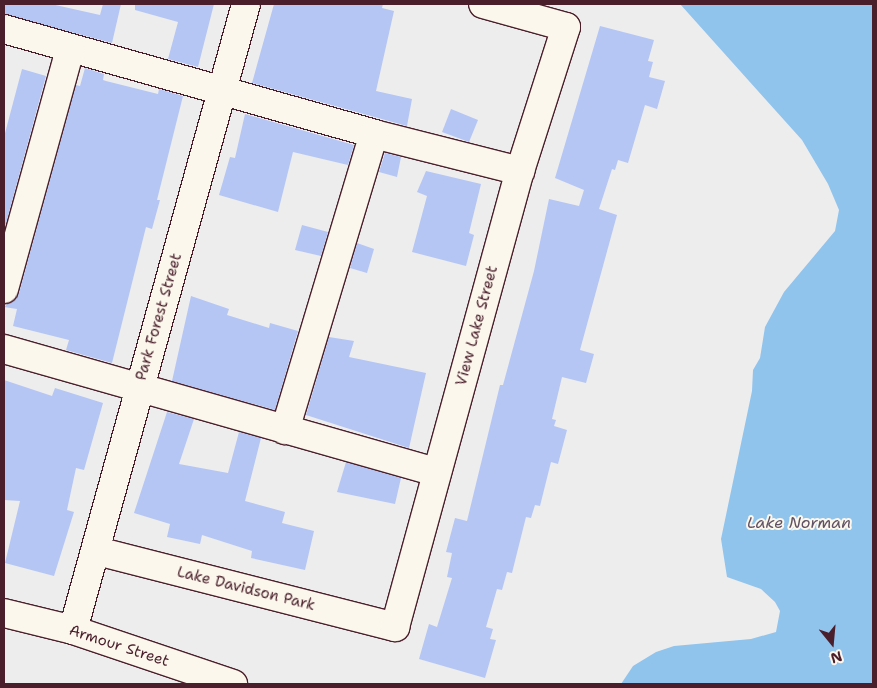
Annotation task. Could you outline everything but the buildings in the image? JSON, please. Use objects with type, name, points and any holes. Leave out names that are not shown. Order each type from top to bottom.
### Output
[{"type":"street","name":"Park Forest Street","points":[[73,630],[97,551],[138,390],[246,4]]},
{"type":"street","name":"View Lake Street","points":[[396,627],[436,472],[520,171],[566,27],[483,4]]},
{"type":"street","points":[[4,30],[374,134],[520,171]]},
{"type":"street","points":[[4,289],[70,49]]},
{"type":"street","points":[[285,430],[374,134]]},
{"type":"street","points":[[4,349],[138,390],[436,472]]},
{"type":"street","name":"Lake Davidson Park","points":[[97,551],[396,627]]},
{"type":"street","name":"Armour Street","points":[[4,613],[73,630],[234,684]]},
{"type":"water","name":"Lake Norman","points":[[680,4],[873,4],[873,684],[621,684],[633,666],[656,652],[674,646],[751,639],[776,632],[780,611],[775,602],[761,589],[727,577],[721,539],[752,391],[753,370],[760,358],[765,327],[784,292],[835,231],[839,210],[828,184],[802,140]]}]
